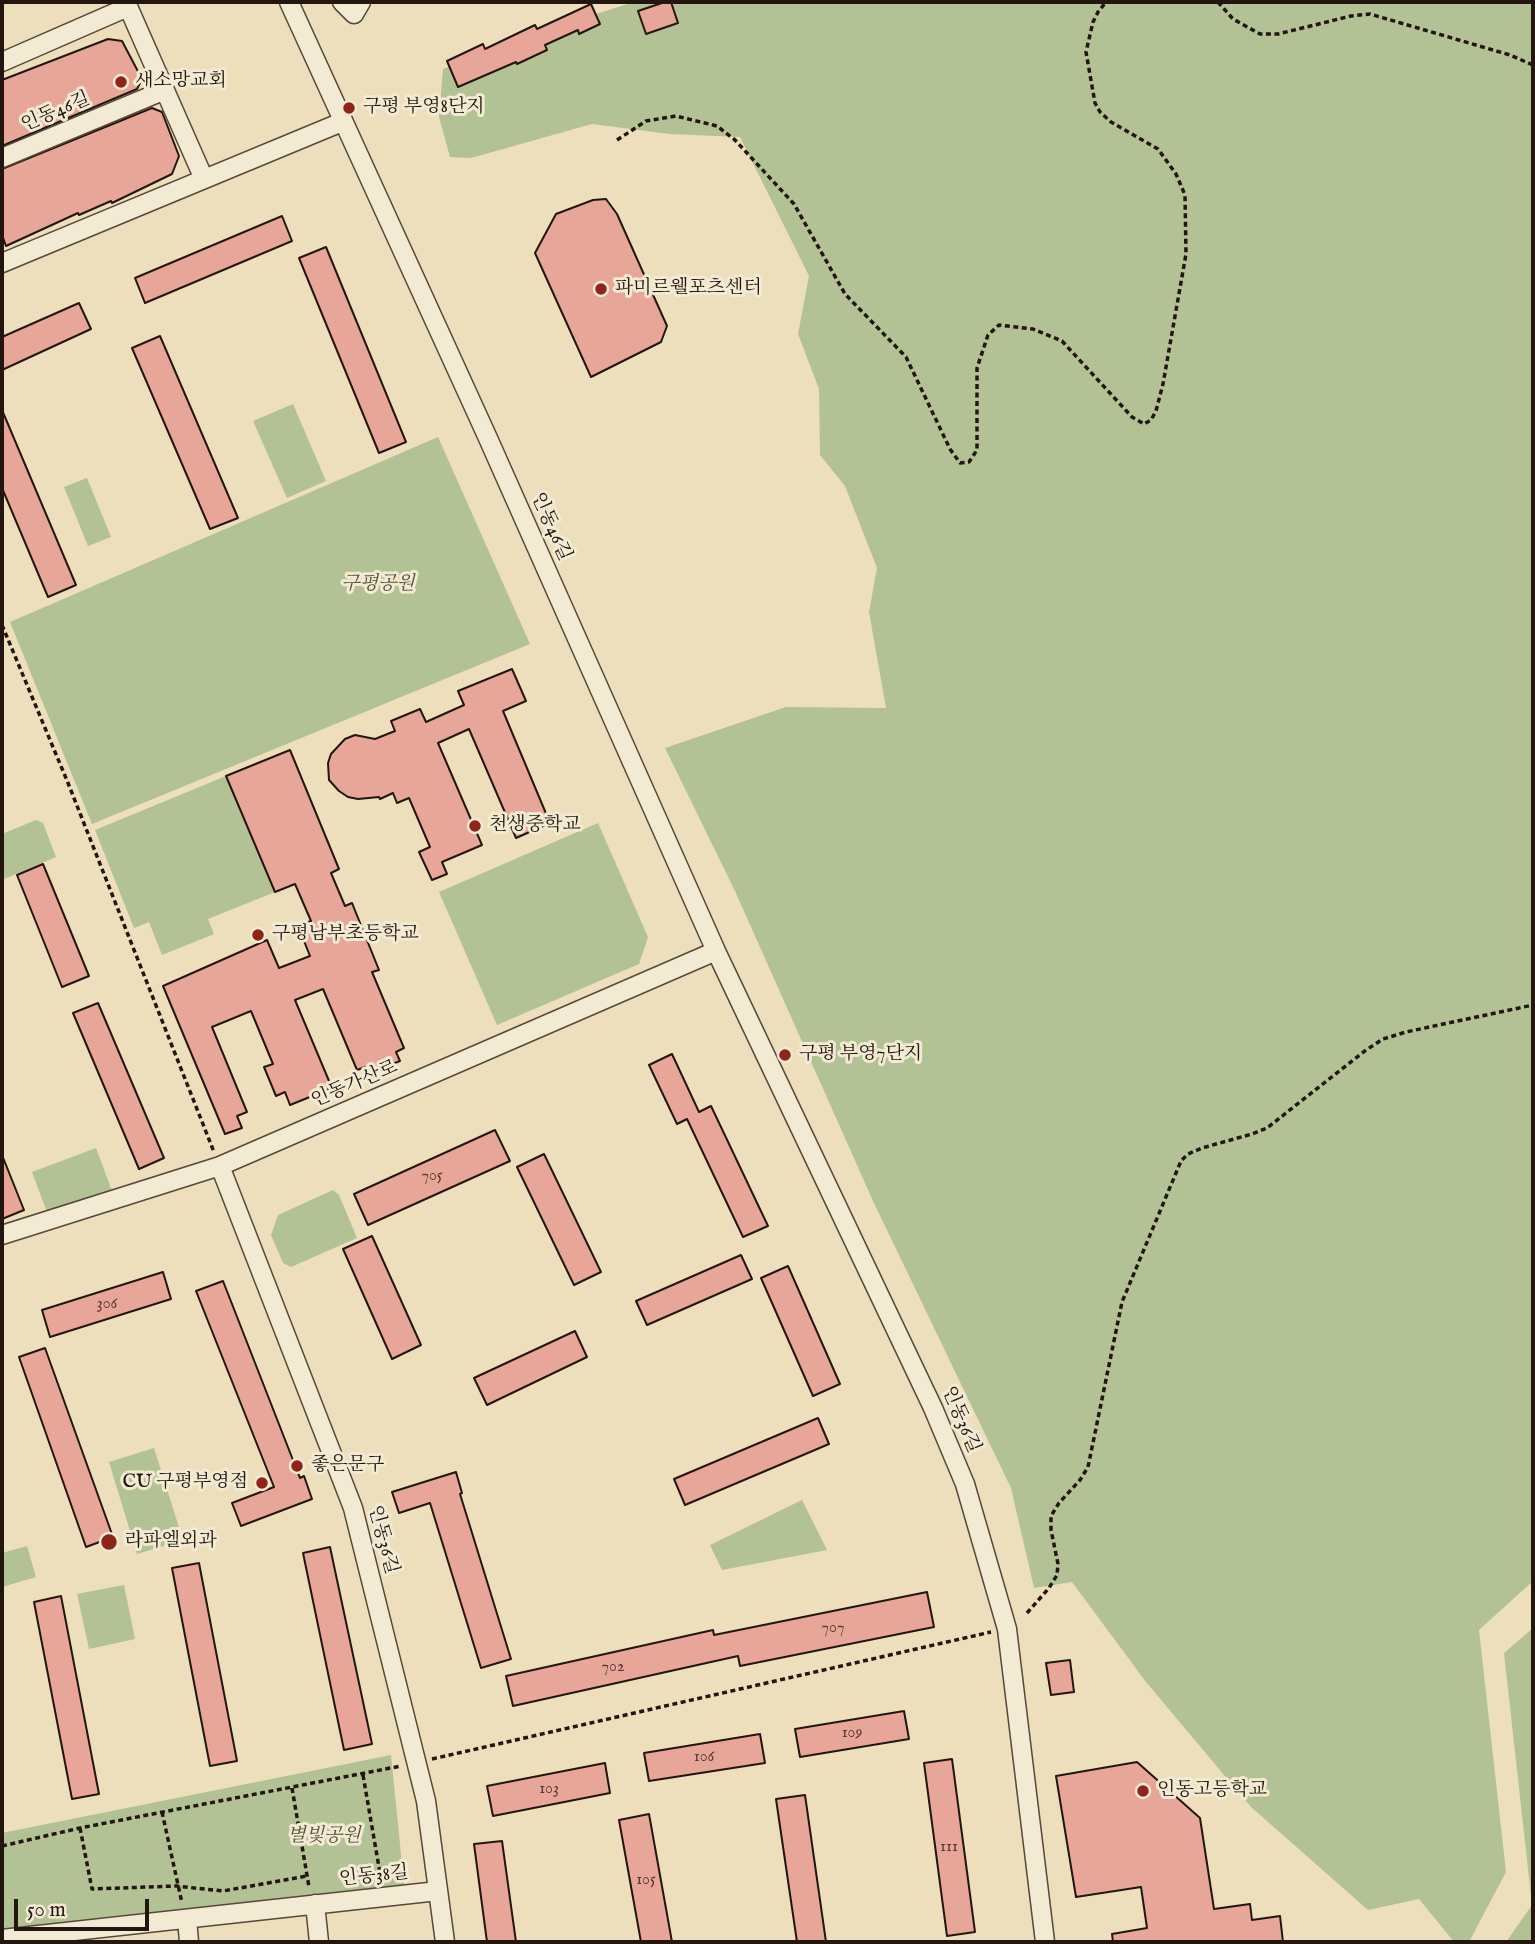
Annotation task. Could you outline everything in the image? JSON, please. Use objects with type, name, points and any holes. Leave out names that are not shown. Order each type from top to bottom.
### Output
[{"type":"street","name":"인동46길","points":[[289,2],[487,436],[716,951]]},
{"type":"street","points":[[342,2],[354,14],[360,2]]},
{"type":"street","points":[[2,62],[127,4],[204,179]]},
{"type":"street","name":"인동46길","points":[[2,158],[165,90]]},
{"type":"street","points":[[2,263],[342,122]]},
{"type":"street","name":"인동가산로","points":[[2,1235],[220,1166],[716,951]]},
{"type":"street","name":"인동36길","points":[[716,951],[933,1408],[965,1484],[1007,1629],[1045,1942]]},
{"type":"street","name":"인동36길","points":[[220,1166],[353,1508],[426,1801],[445,1942]]},
{"type":"street","name":"인동38길","points":[[2,1939],[55,1938],[313,1899],[438,1891]]},
{"type":"street","name":"인동38길","points":[[313,1899],[319,1942]]},
{"type":"street","points":[[187,1919],[189,1942]]},
{"type":"path","points":[[617,141],[646,121],[676,116],[717,126],[735,140],[794,204],[845,294],[906,357],[950,449],[960,463],[969,462],[977,450],[977,368],[988,335],[999,325],[1033,329],[1062,341],[1132,416],[1144,424],[1151,420],[1156,411],[1166,371],[1186,254],[1185,195],[1177,174],[1158,149],[1100,113],[1086,52],[1093,22],[1106,2]]},
{"type":"path","points":[[1218,2],[1233,19],[1260,34],[1278,34],[1370,14],[1510,54],[1533,65]]},
{"type":"path","points":[[2,625],[68,783],[220,1166]]},
{"type":"path","points":[[1027,1613],[1057,1575],[1058,1564],[1051,1516],[1088,1467],[1122,1302],[1181,1161],[1188,1154],[1202,1148],[1266,1128],[1383,1039],[1533,1005]]},
{"type":"path","points":[[2,1846],[80,1828],[362,1775],[1007,1629]]},
{"type":"path","points":[[362,1775],[380,1873],[368,1886]]},
{"type":"path","points":[[292,1788],[313,1899]]},
{"type":"path","points":[[162,1812],[176,1886],[187,1919]]},
{"type":"path","points":[[80,1828],[92,1889],[176,1886],[223,1891],[307,1876]]},
{"type":"green space","points":[[634,2],[1533,2],[1533,1581],[1479,1630],[1506,1872],[1469,1942],[1454,1942],[1419,1899],[1368,1910],[1251,1807],[1146,1682],[1072,1582],[1034,1588],[1011,1488],[873,1201],[735,891],[665,748],[786,707],[886,708],[869,612],[877,568],[845,486],[820,455],[819,389],[798,334],[809,276],[740,137],[670,134],[592,124],[471,158],[450,157],[439,117],[443,69],[558,26]]},
{"type":"green space","points":[[293,404],[326,481],[287,498],[253,421]]},
{"type":"green space","name":"구평공원","points":[[438,437],[530,644],[92,824],[10,622]]},
{"type":"green space","points":[[87,478],[111,537],[88,546],[64,487]]},
{"type":"green space","points":[[226,776],[275,892],[208,919],[214,934],[162,955],[149,922],[134,928],[95,830]]},
{"type":"green space","points":[[36,820],[43,823],[56,857],[2,880],[2,834]]},
{"type":"green space","points":[[598,823],[648,937],[639,964],[497,1025],[439,892]]},
{"type":"green space","points":[[96,1148],[112,1191],[48,1215],[32,1172]]},
{"type":"green space","points":[[333,1190],[339,1195],[357,1238],[291,1267],[283,1263],[271,1235],[278,1215]]},
{"type":"green space","points":[[154,1448],[183,1540],[137,1554],[109,1462]]},
{"type":"green space","points":[[802,1500],[827,1550],[722,1570],[710,1545]]},
{"type":"green space","points":[[27,1546],[36,1577],[2,1587],[2,1553]]},
{"type":"green space","points":[[124,1585],[135,1639],[89,1649],[77,1594]]},
{"type":"green space","points":[[1533,1628],[1533,1942],[1506,1942],[1532,1905],[1504,1653]]},
{"type":"green space","name":"별빛공원","points":[[391,1755],[405,1894],[2,1942],[2,1833]]},
{"type":"building","points":[[671,2],[678,23],[646,34],[638,11]]},
{"type":"building","points":[[591,4],[600,24],[579,34],[578,30],[545,45],[547,50],[458,87],[447,61],[483,44],[485,49],[535,25],[537,29]]},
{"type":"building","points":[[108,39],[122,41],[142,79],[137,89],[2,146],[2,80]]},
{"type":"building","points":[[152,108],[162,112],[179,156],[172,174],[112,203],[111,201],[79,215],[78,213],[6,246],[2,235],[2,169]]},
{"type":"building","name":"파미르웰포츠센터","points":[[606,199],[617,214],[667,326],[661,342],[591,377],[535,253],[556,214],[593,200]]},
{"type":"building","points":[[282,216],[292,241],[145,303],[135,278]]},
{"type":"building","points":[[326,247],[406,442],[379,453],[299,258]]},
{"type":"building","points":[[79,303],[91,329],[2,370],[2,337]]},
{"type":"building","points":[[160,336],[238,518],[210,529],[132,348]]},
{"type":"building","points":[[2,410],[76,585],[48,597],[2,488]]},
{"type":"building","points":[[512,669],[526,701],[503,711],[550,823],[516,838],[469,729],[438,743],[482,845],[442,862],[447,874],[432,880],[419,852],[430,847],[409,798],[397,803],[393,793],[380,799],[348,797],[329,780],[328,763],[331,754],[345,739],[355,735],[375,739],[395,731],[391,721],[420,709],[426,722],[464,705],[458,691]]},
{"type":"building","points":[[290,750],[339,869],[331,873],[345,906],[352,903],[379,970],[372,972],[404,1048],[396,1052],[400,1061],[367,1074],[365,1067],[357,1070],[323,989],[295,1000],[332,1088],[290,1105],[285,1092],[276,1096],[264,1067],[273,1064],[251,1011],[212,1027],[247,1112],[237,1116],[242,1128],[225,1134],[163,986],[267,940],[279,968],[310,956],[298,926],[311,921],[295,884],[275,892],[226,776]]},
{"type":"building","points":[[43,864],[89,976],[62,987],[17,875]]},
{"type":"building","points":[[98,1003],[164,1158],[139,1169],[73,1013]]},
{"type":"building","points":[[672,1054],[699,1112],[711,1106],[768,1226],[743,1237],[687,1119],[677,1124],[649,1065]]},
{"type":"building","points":[[495,1130],[510,1161],[368,1225],[354,1194]]},
{"type":"building","points":[[544,1154],[601,1272],[574,1285],[517,1167]]},
{"type":"building","points":[[2,1155],[24,1210],[2,1219]]},
{"type":"building","points":[[372,1236],[421,1345],[392,1359],[343,1249]]},
{"type":"building","points":[[741,1255],[752,1279],[647,1325],[636,1301]]},
{"type":"building","points":[[788,1266],[840,1384],[813,1396],[761,1278]]},
{"type":"building","points":[[163,1272],[171,1299],[50,1337],[42,1310]]},
{"type":"building","points":[[223,1281],[300,1478],[304,1476],[312,1499],[241,1526],[232,1503],[274,1487],[196,1291]]},
{"type":"building","points":[[575,1331],[587,1357],[487,1405],[474,1378]]},
{"type":"building","points":[[45,1348],[113,1537],[86,1547],[19,1357]]},
{"type":"building","points":[[818,1418],[829,1444],[685,1505],[674,1479]]},
{"type":"building","points":[[456,1472],[462,1493],[460,1494],[511,1659],[481,1668],[430,1503],[399,1513],[392,1492]]},
{"type":"building","points":[[330,1547],[372,1744],[344,1750],[303,1553]]},
{"type":"building","points":[[199,1563],[237,1761],[210,1766],[172,1568]]},
{"type":"building","points":[[927,1592],[934,1627],[740,1666],[738,1656],[513,1706],[506,1676],[713,1630],[714,1635]]},
{"type":"building","points":[[61,1596],[99,1794],[72,1799],[34,1602]]},
{"type":"building","points":[[1070,1660],[1074,1692],[1051,1695],[1046,1663]]},
{"type":"building","points":[[904,1711],[909,1739],[800,1757],[795,1729]]},
{"type":"building","points":[[760,1734],[765,1763],[649,1781],[644,1753]]},
{"type":"building","points":[[952,1759],[975,1932],[947,1936],[924,1763]]},
{"type":"building","points":[[1137,1762],[1200,1818],[1214,1909],[1250,1904],[1252,1920],[1280,1916],[1283,1942],[1113,1942],[1112,1934],[1147,1928],[1141,1887],[1076,1897],[1056,1776]]},
{"type":"building","points":[[605,1763],[610,1793],[493,1816],[487,1786]]},
{"type":"building","points":[[805,1795],[826,1942],[797,1942],[776,1799]]},
{"type":"building","points":[[649,1814],[672,1942],[641,1942],[619,1820]]},
{"type":"building","points":[[502,1841],[516,1942],[487,1942],[474,1844]]},
{"type":"place","name":"새소망교회","points":[[121,82]]},
{"type":"place","name":"구평 부영8단지","points":[[349,108]]},
{"type":"place","name":"파미르웰포츠센터","points":[[601,289]]},
{"type":"place","name":"천생중학교","points":[[475,826]]},
{"type":"place","name":"구평남부초등학교","points":[[258,935]]},
{"type":"place","name":"구평 부영7단지","points":[[785,1055]]},
{"type":"place","name":"좋은문구","points":[[297,1466]]},
{"type":"place","name":"CU 구평부영점","points":[[262,1483]]},
{"type":"place","name":"라파엘외과","points":[[109,1542]]},
{"type":"place","name":"인동고등학교","points":[[1143,1791]]}]
